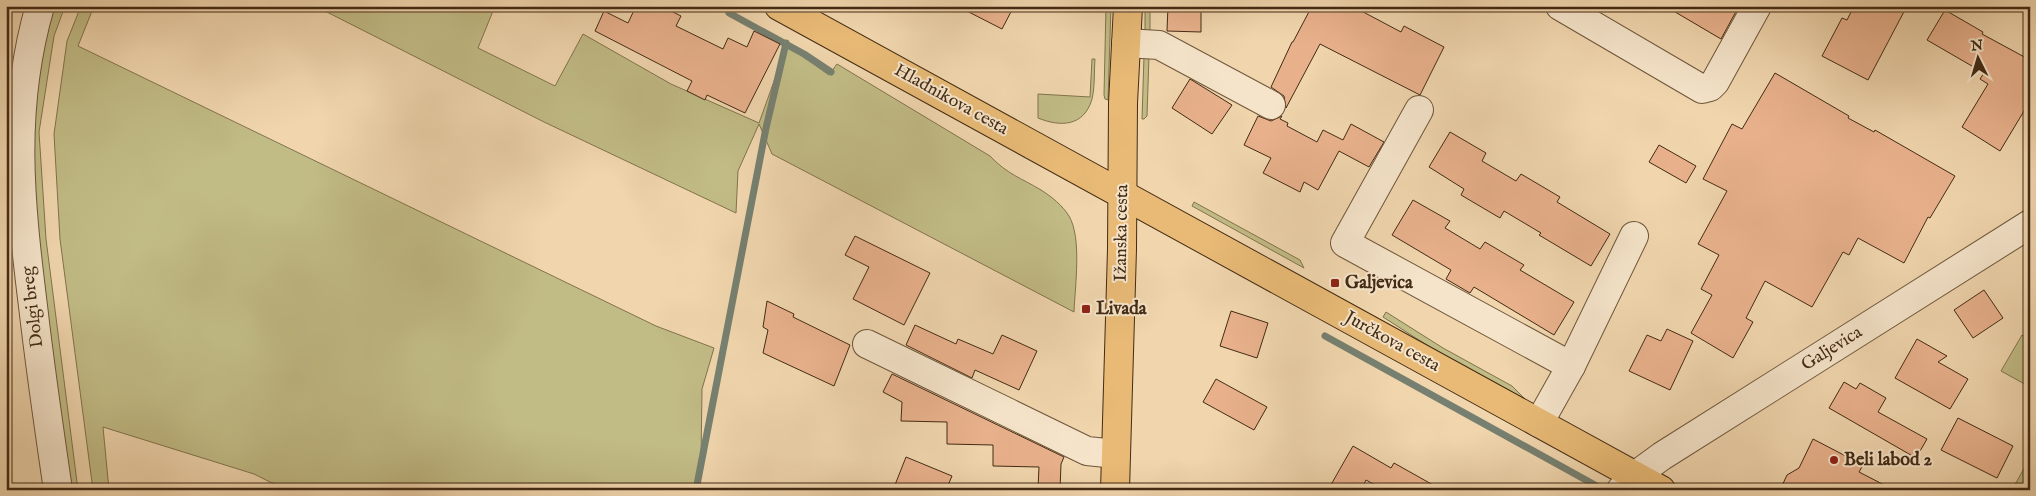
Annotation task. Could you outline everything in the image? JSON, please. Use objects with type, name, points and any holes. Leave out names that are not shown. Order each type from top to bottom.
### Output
[{"type":"main road","name":"Hladnikova cesta","points":[[779,6],[1123,195]]},
{"type":"main road","name":"Ižanska cesta","points":[[1115,490],[1123,195],[1123,117],[1128,6]]},
{"type":"main road","name":"Jurčkova cesta","points":[[1123,195],[1539,423],[1626,485],[1661,490]]},
{"type":"street","name":"Dolgi breg","points":[[40,6],[26,64],[20,113],[19,165],[32,300],[58,490]]},
{"type":"street","points":[[1560,6],[1702,89],[1710,87],[1715,82],[1757,6]]},
{"type":"street","points":[[1126,44],[1159,45],[1271,105]]},
{"type":"street","points":[[1419,110],[1345,243],[1572,366]]},
{"type":"street","name":"Galjevica","points":[[1626,485],[1671,450],[2030,224]]},
{"type":"street","points":[[1539,423],[1572,366],[1634,236]]},
{"type":"street","points":[[867,344],[1087,452],[1116,454]]},
{"type":"shaded area","points":[[48,6],[65,6],[54,36],[39,132],[46,239],[78,490],[65,490],[26,199],[41,32]]},
{"type":"shaded area","points":[[81,6],[94,6],[78,46],[656,326],[714,348],[702,389],[701,462],[694,490],[286,490],[254,474],[103,427],[109,490],[93,490],[60,239],[54,134],[67,41]]},
{"type":"shaded area","points":[[315,6],[495,6],[478,48],[555,86],[583,34],[671,84],[759,123],[787,45],[829,75],[837,64],[990,156],[1008,172],[1041,190],[1060,205],[1069,216],[1073,225],[1077,249],[1074,312],[772,154],[759,124],[738,171],[736,213],[544,122]]},
{"type":"shaded area","points":[[1106,6],[1111,6],[1108,100],[1105,99],[1104,95]]},
{"type":"shaded area","points":[[1145,6],[1150,6],[1150,32],[1145,32]]},
{"type":"shaded area","points":[[1144,56],[1149,56],[1147,116],[1142,119]]},
{"type":"shaded area","points":[[1092,59],[1095,59],[1093,94],[1088,108],[1083,115],[1077,120],[1063,123],[1055,123],[1038,118],[1038,94],[1090,97]]},
{"type":"shaded area","points":[[1194,202],[1300,260],[1304,268],[1192,206]]},
{"type":"shaded area","points":[[1386,312],[1443,348],[1512,386],[1529,403],[1436,351],[1383,317]]},
{"type":"shaded area","points":[[2022,335],[2030,340],[2030,387],[2001,371]]},
{"type":"shaded area","points":[[2030,458],[2030,490],[2017,490],[2013,488]]},
{"type":"building","points":[[636,6],[661,6],[681,16],[676,26],[723,49],[728,38],[747,47],[754,31],[780,44],[745,113],[707,95],[705,100],[687,91],[692,81],[595,31],[604,11],[628,23]]},
{"type":"building","points":[[957,6],[1014,6],[1002,29]]},
{"type":"building","points":[[1168,6],[1201,6],[1201,32],[1167,31]]},
{"type":"building","points":[[1312,6],[1352,6],[1401,32],[1404,26],[1444,47],[1420,95],[1320,44],[1286,108],[1284,96],[1271,87],[1292,42]]},
{"type":"building","points":[[1665,6],[1739,6],[1721,39]]},
{"type":"building","points":[[1854,6],[1907,6],[1868,80],[1822,56],[1842,18],[1847,20]]},
{"type":"building","points":[[1945,10],[1983,32],[1982,34],[2030,60],[2030,101],[2000,151],[1962,127],[1988,84],[1980,79],[1984,73],[1927,40]]},
{"type":"building","points":[[1775,73],[1849,116],[1848,118],[1874,132],[1875,130],[1955,176],[1930,218],[1928,217],[1904,263],[1858,238],[1849,255],[1843,252],[1812,307],[1765,281],[1746,318],[1753,322],[1733,358],[1691,333],[1712,295],[1701,289],[1719,255],[1698,244],[1727,191],[1703,179],[1732,124],[1742,129]]},
{"type":"building","points":[[1190,79],[1232,105],[1212,134],[1172,108]]},
{"type":"building","points":[[1258,116],[1271,121],[1282,116],[1280,119],[1288,123],[1287,126],[1317,142],[1323,130],[1343,140],[1351,124],[1384,142],[1369,167],[1339,151],[1318,190],[1304,182],[1300,192],[1263,173],[1271,158],[1244,145]]},
{"type":"building","points":[[1450,132],[1486,153],[1482,161],[1516,181],[1521,174],[1560,197],[1557,202],[1610,234],[1591,266],[1539,235],[1541,233],[1504,211],[1500,218],[1461,195],[1464,189],[1429,167]]},
{"type":"building","points":[[1659,145],[1696,166],[1686,183],[1649,162]]},
{"type":"building","points":[[1413,200],[1450,221],[1445,228],[1480,249],[1485,242],[1524,265],[1520,270],[1574,302],[1554,335],[1474,287],[1470,293],[1446,279],[1451,270],[1392,235]]},
{"type":"building","points":[[855,236],[930,273],[904,325],[853,299],[869,267],[845,255]]},
{"type":"building","points":[[1984,290],[2003,318],[1973,338],[1954,310]]},
{"type":"building","points":[[767,301],[794,314],[793,317],[850,345],[834,386],[763,353],[768,330],[763,327]]},
{"type":"building","points":[[1231,311],[1268,323],[1257,358],[1220,346]]},
{"type":"building","points":[[915,325],[956,344],[958,339],[993,354],[1002,335],[1037,351],[1019,390],[975,370],[972,378],[906,345]]},
{"type":"building","points":[[1667,329],[1693,341],[1670,390],[1629,371],[1647,335],[1661,341]]},
{"type":"building","points":[[1917,339],[1947,356],[1938,362],[1968,379],[1950,409],[1895,378]]},
{"type":"building","points":[[892,374],[1064,457],[1061,464],[1060,489],[1038,488],[1039,467],[993,466],[993,445],[947,444],[947,422],[901,421],[902,402],[883,392]]},
{"type":"building","points":[[1216,379],[1267,407],[1254,430],[1203,402]]},
{"type":"building","points":[[1844,382],[1856,389],[1860,383],[1886,398],[1878,412],[1927,439],[1916,458],[1829,408]]},
{"type":"building","points":[[1958,418],[2013,446],[1997,478],[1941,450]]},
{"type":"building","name":"Beli labod 2","points":[[1813,439],[1863,465],[1859,472],[1894,490],[1780,490],[1787,475],[1799,468]]},
{"type":"building","points":[[1353,446],[1391,468],[1394,463],[1442,490],[1384,490],[1366,480],[1361,490],[1328,490]]},
{"type":"building","points":[[906,457],[952,476],[946,490],[893,490]]},
{"type":"waterway","points":[[729,13],[804,54],[831,72]]},
{"type":"waterway","points":[[696,490],[766,128],[786,43]]},
{"type":"waterway","points":[[1325,336],[1604,490]]},
{"type":"place","name":"Galjevica","points":[[1335,283]]},
{"type":"place","name":"Livada","points":[[1086,309]]},
{"type":"place","name":"Beli labod 2","points":[[1834,460]]}]
